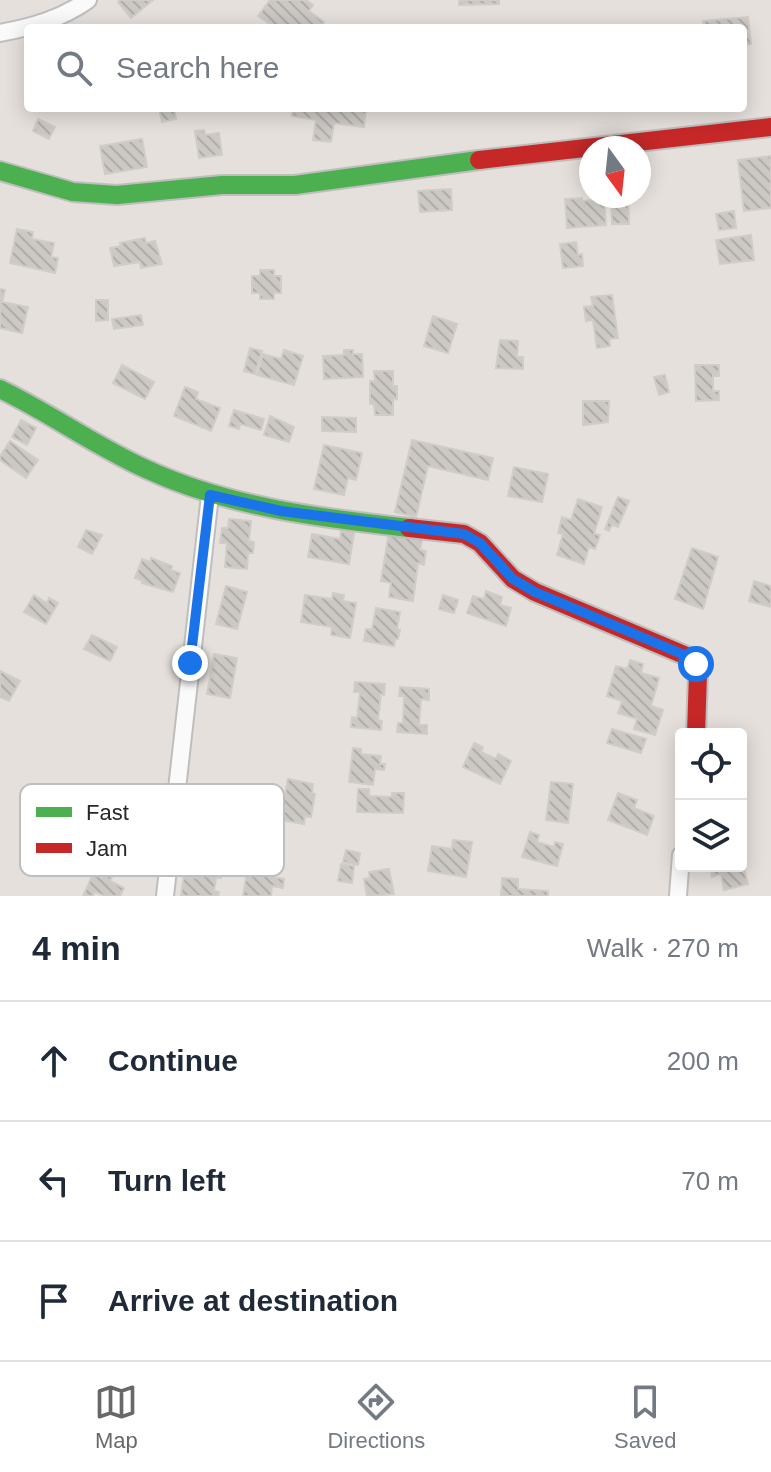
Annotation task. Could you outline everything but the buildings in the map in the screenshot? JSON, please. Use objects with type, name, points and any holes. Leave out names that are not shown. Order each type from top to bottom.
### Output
[{"type":"street","points":[[41,24],[88,0]]},
{"type":"street","points":[[0,33],[24,29]]},
{"type":"street","points":[[0,171],[73,192],[117,195],[222,185],[295,185],[554,150],[771,127]]},
{"type":"street","points":[[0,389],[148,470],[210,495],[281,511],[464,534],[480,543],[513,579],[535,592],[689,657],[696,664],[698,673],[696,728]]},
{"type":"street","points":[[178,784],[210,495]]},
{"type":"street","points":[[678,896],[680,872]]},
{"type":"street","points":[[165,896],[167,876]]},
{"type":"traffic: fast","points":[[0,171],[73,192],[117,195],[222,185],[295,185],[479,160]]},
{"type":"traffic: fast","points":[[0,389],[127,460],[209,493],[275,509],[409,528]]},
{"type":"traffic: jam","points":[[479,160],[771,127]]},
{"type":"traffic: jam","points":[[409,528],[464,534],[480,543],[513,579],[535,592],[689,657],[696,664],[698,673],[696,728]]},
{"type":"route","points":[[190,663],[210,495],[281,511],[464,534],[480,543],[513,579],[535,592],[689,657],[696,664]]}]
